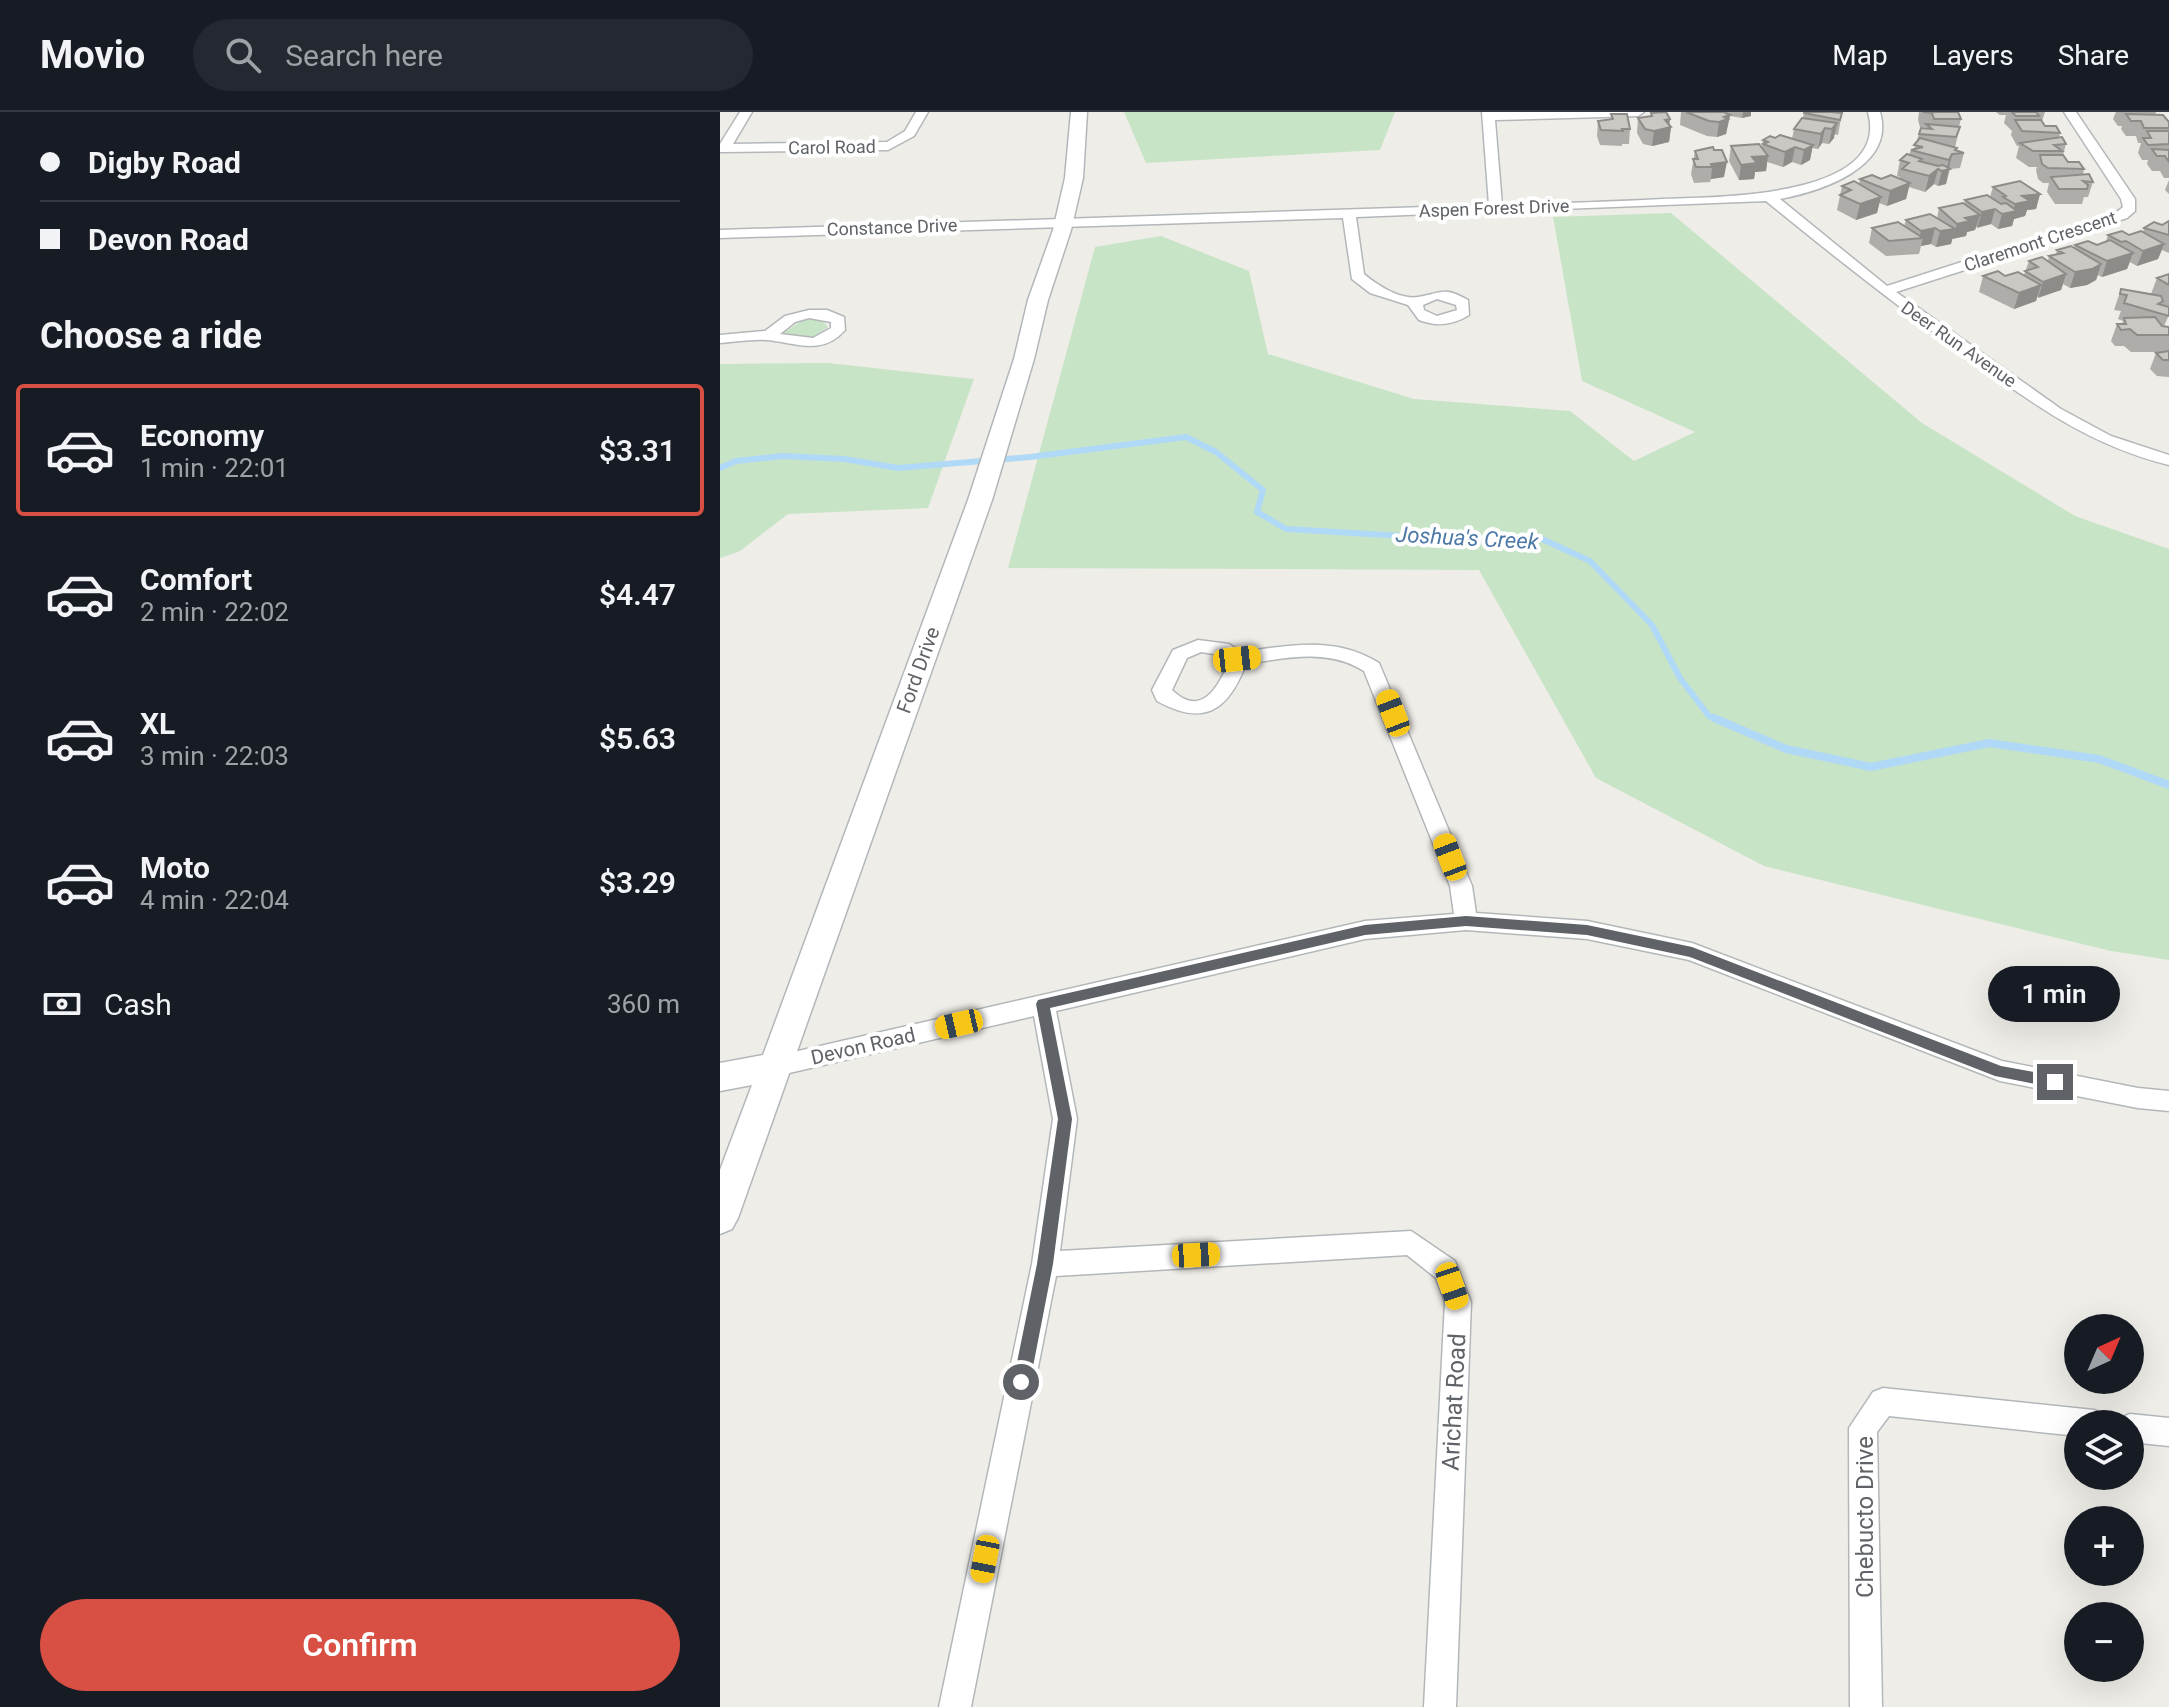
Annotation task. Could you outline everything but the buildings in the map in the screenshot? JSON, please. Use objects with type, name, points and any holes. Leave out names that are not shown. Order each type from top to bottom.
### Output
[{"type":"main road","name":"Ford Drive","points":[[720,1218],[772,1067],[980,500],[1064,221],[1074,178],[1079,112]]},
{"type":"main road","name":"Devon Road","points":[[720,1077],[772,1067]]},
{"type":"street","points":[[722,148],[746,112]]},
{"type":"street","name":"Carol Road","points":[[722,148],[888,146],[908,137],[922,112]]},
{"type":"street","points":[[1496,206],[1488,115],[1638,112]]},
{"type":"street","name":"Aspen Forest Drive","points":[[1064,221],[1646,204],[1768,196],[1799,191],[1854,165],[1871,151],[1879,134],[1874,112]]},
{"type":"street","name":"Claremont Crescent","points":[[1885,291],[2122,215],[2130,208],[2128,199],[2070,112]]},
{"type":"street","name":"Deer Run Avenue","points":[[1768,196],[1885,291],[2055,412],[2105,439],[2169,460]]},
{"type":"street","points":[[1349,213],[1357,276],[1375,290],[1416,303]]},
{"type":"street","name":"Constance Drive","points":[[720,234],[1064,221]]},
{"type":"street","points":[[720,339],[769,335]]},
{"type":"street","points":[[1237,659],[1328,649],[1347,652],[1372,667],[1461,886],[1466,921]]},
{"type":"street","name":"Devon Road","points":[[772,1067],[1365,930],[1466,921],[1587,930],[1692,952],[2000,1071],[2138,1098],[2169,1101]]},
{"type":"street","points":[[955,1707],[1045,1264],[1065,1119],[1043,1004]]},
{"type":"street","name":"Arichat Road","points":[[1045,1264],[1411,1243],[1446,1270],[1458,1302],[1440,1707]]},
{"type":"street","name":"Chebucto Drive","points":[[1866,1707],[1863,1428],[1883,1402],[2064,1421]]},
{"type":"street","points":[[2144,1429],[2169,1432]]},
{"type":"green space","points":[[1124,112],[1395,112],[1380,150],[1146,163]]},
{"type":"green space","points":[[1671,213],[1922,423],[2075,516],[2169,549],[2169,960],[2111,951],[1764,866],[1596,778],[1479,570],[1008,568],[1095,247],[1161,236],[1249,271],[1268,354],[1414,399],[1570,411],[1634,461],[1695,432],[1582,381],[1553,217]]},
{"type":"green space","points":[[803,320],[821,320],[828,327],[811,338],[782,334]]},
{"type":"green space","points":[[828,363],[974,379],[928,508],[788,514],[740,551],[720,558],[720,364]]},
{"type":"waterway","name":"Joshua's Creek","points":[[720,468],[736,461],[783,456],[844,459],[898,468],[1030,457],[1186,437],[1216,452],[1263,490],[1257,512],[1286,529],[1471,540],[1542,539],[1590,561],[1652,625],[1680,678],[1709,716],[1714,718]]},
{"type":"waterway","name":"Joshua's Creek","points":[[1714,718],[1719,720]]},
{"type":"waterway","name":"Joshua's Creek","points":[[1714,718],[1786,749],[1871,767],[1989,743],[2099,759],[2169,785]]},
{"type":"route","points":[[1021,1382],[1045,1264],[1065,1119],[1043,1004],[1365,930],[1466,921],[1587,930],[1692,952],[2000,1071],[2055,1082]]}]
